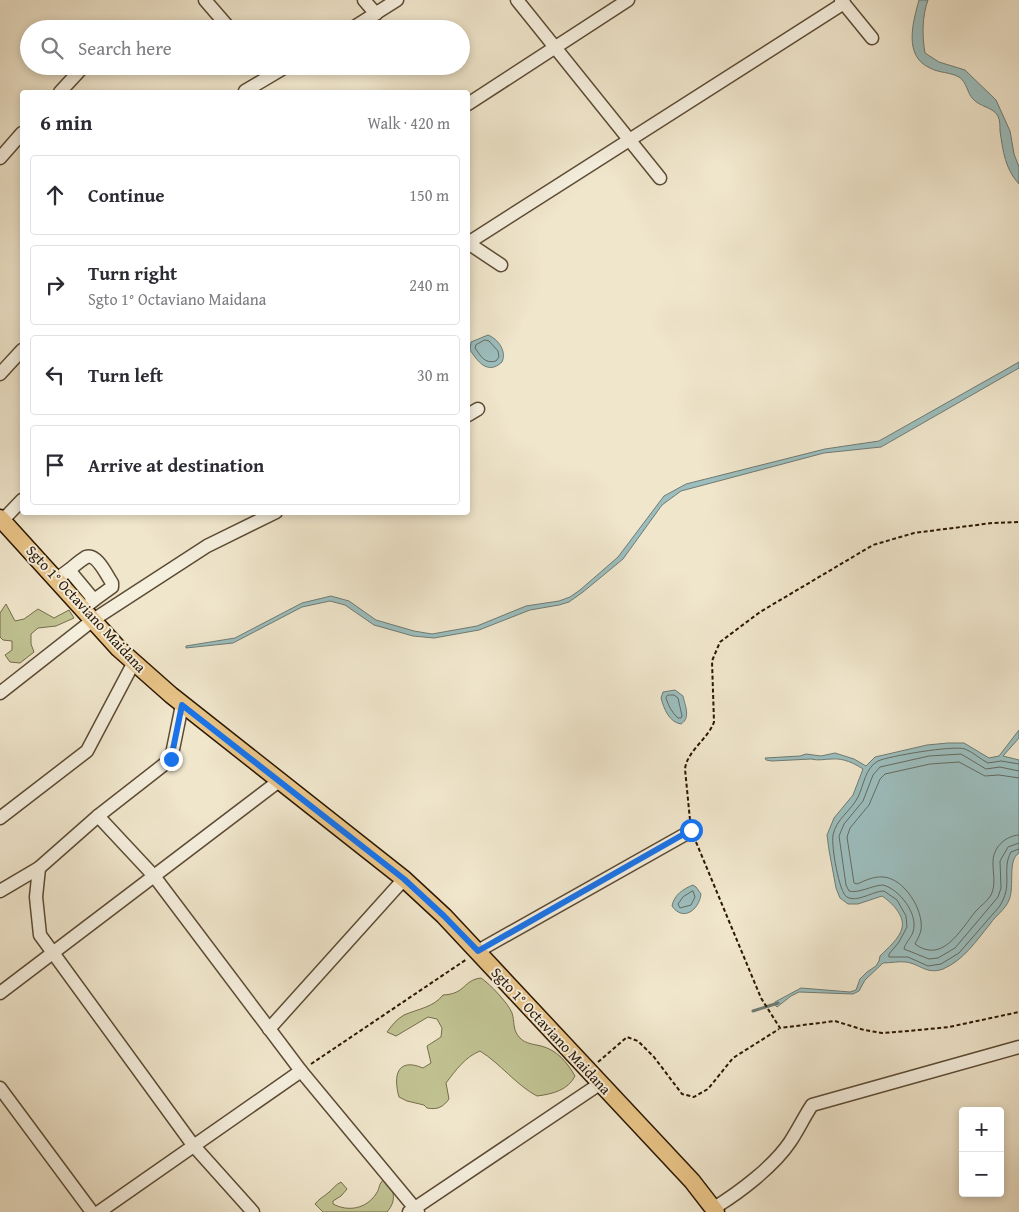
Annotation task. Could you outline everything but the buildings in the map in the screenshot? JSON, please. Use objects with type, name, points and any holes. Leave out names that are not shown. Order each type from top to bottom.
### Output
[{"type":"main road","name":"Sgto 1° Octaviano Maidana","points":[[1,520],[62,574],[119,649],[182,705],[404,879],[444,916],[692,1181],[715,1210]]},
{"type":"street","points":[[205,0],[222,20]]},
{"type":"street","points":[[364,0],[376,14]]},
{"type":"street","points":[[366,20],[397,0]]},
{"type":"street","points":[[517,0],[660,178]]},
{"type":"street","points":[[470,103],[628,0]]},
{"type":"street","points":[[470,242],[842,2],[872,38]]},
{"type":"street","points":[[62,90],[76,75]]},
{"type":"street","points":[[246,90],[263,75]]},
{"type":"street","points":[[0,158],[20,135]]},
{"type":"street","points":[[470,244],[501,265]]},
{"type":"street","points":[[0,374],[20,352]]},
{"type":"street","points":[[1,520],[20,502]]},
{"type":"street","points":[[90,610],[207,546],[270,515]]},
{"type":"street","points":[[0,693],[90,610],[112,587],[112,583],[92,557],[87,557],[62,574]]},
{"type":"street","points":[[0,818],[87,751],[134,662]]},
{"type":"street","points":[[0,891],[39,868],[98,816],[171,759],[182,705]]},
{"type":"street","points":[[0,993],[279,781]]},
{"type":"street","points":[[98,816],[154,876],[301,1071],[414,1211],[601,1083]]},
{"type":"street","points":[[478,951],[691,830]]},
{"type":"street","points":[[39,868],[36,897],[40,935],[193,1145],[253,1212]]},
{"type":"street","points":[[269,1029],[404,879]]},
{"type":"street","points":[[715,1210],[738,1193],[778,1155],[789,1143],[812,1105],[1019,1047]]},
{"type":"street","points":[[99,1212],[301,1071]]},
{"type":"street","points":[[0,1088],[92,1212]]},
{"type":"path","points":[[780,1028],[761,998],[691,830],[685,769],[686,761],[711,730],[714,722],[712,661],[720,642],[760,612],[873,545],[914,533],[992,523],[1019,522]]},
{"type":"path","points":[[301,1071],[478,951]]},
{"type":"path","points":[[589,1070],[627,1037],[638,1041],[654,1057],[682,1094],[694,1097],[708,1089],[733,1058],[780,1028],[835,1021],[864,1030],[882,1033],[948,1028],[1019,1012]]},
{"type":"green space","points":[[6,604],[15,621],[24,619],[38,609],[54,618],[69,610],[74,618],[56,626],[38,628],[31,634],[31,644],[34,652],[20,663],[10,662],[5,655],[12,650],[12,641],[3,640],[0,637],[0,613]]},
{"type":"green space","points":[[481,978],[507,1004],[513,1016],[516,1032],[520,1038],[527,1043],[547,1048],[557,1054],[565,1061],[575,1076],[572,1081],[564,1088],[537,1096],[480,1051],[465,1060],[446,1083],[449,1099],[442,1106],[434,1109],[427,1108],[424,1105],[399,1097],[397,1076],[399,1070],[407,1065],[423,1068],[431,1063],[427,1046],[441,1037],[442,1028],[437,1019],[428,1017],[396,1036],[387,1032],[404,1015],[430,1005],[443,995],[456,992],[471,981]]},
{"type":"green space","points":[[386,1177],[393,1195],[392,1203],[387,1212],[323,1212],[315,1204],[341,1182],[347,1189],[333,1201],[333,1204],[345,1208],[362,1206],[372,1199],[381,1182]]},
{"type":"water","points":[[919,0],[928,0],[923,26],[925,53],[939,62],[965,70],[996,100],[1010,131],[1014,154],[1019,167],[1019,184],[1005,159],[999,119],[996,113],[973,99],[964,82],[959,77],[930,68],[922,63],[916,55],[912,38],[914,18]]},
{"type":"water","points":[[488,335],[501,346],[503,358],[502,362],[497,366],[487,367],[483,365],[470,350],[471,342]]},
{"type":"water","points":[[1019,362],[1019,368],[881,447],[824,453],[681,491],[662,505],[623,559],[569,602],[530,610],[479,630],[434,638],[413,636],[374,625],[345,605],[330,601],[302,607],[233,643],[186,648],[186,646],[235,638],[302,603],[331,596],[349,601],[376,620],[432,634],[477,626],[526,606],[559,601],[570,597],[580,590],[618,557],[664,496],[686,484],[825,449],[879,441]]},
{"type":"water","points":[[675,690],[683,696],[686,707],[687,715],[681,724],[670,718],[665,711],[661,698],[663,692]]},
{"type":"water","points":[[1019,730],[1019,738],[1003,756],[1019,760],[1019,853],[1013,861],[1011,894],[1005,907],[975,943],[957,961],[937,971],[928,970],[906,962],[883,963],[865,980],[859,991],[853,994],[799,992],[777,1007],[775,1002],[801,988],[850,992],[856,990],[860,979],[876,966],[880,956],[899,936],[902,923],[896,909],[882,896],[858,904],[848,904],[840,898],[836,888],[827,835],[834,818],[853,795],[863,769],[840,759],[772,761],[765,758],[806,754],[821,756],[835,753],[854,759],[866,766],[875,757],[927,745],[964,743],[989,758],[999,756]]},
{"type":"water","points":[[693,885],[701,894],[697,905],[690,912],[681,913],[676,911],[672,906],[675,899],[682,891]]},
{"type":"waterway","points":[[753,1011],[778,1003]]},
{"type":"route","points":[[171,759],[182,705],[404,879],[478,951],[691,830]]}]
